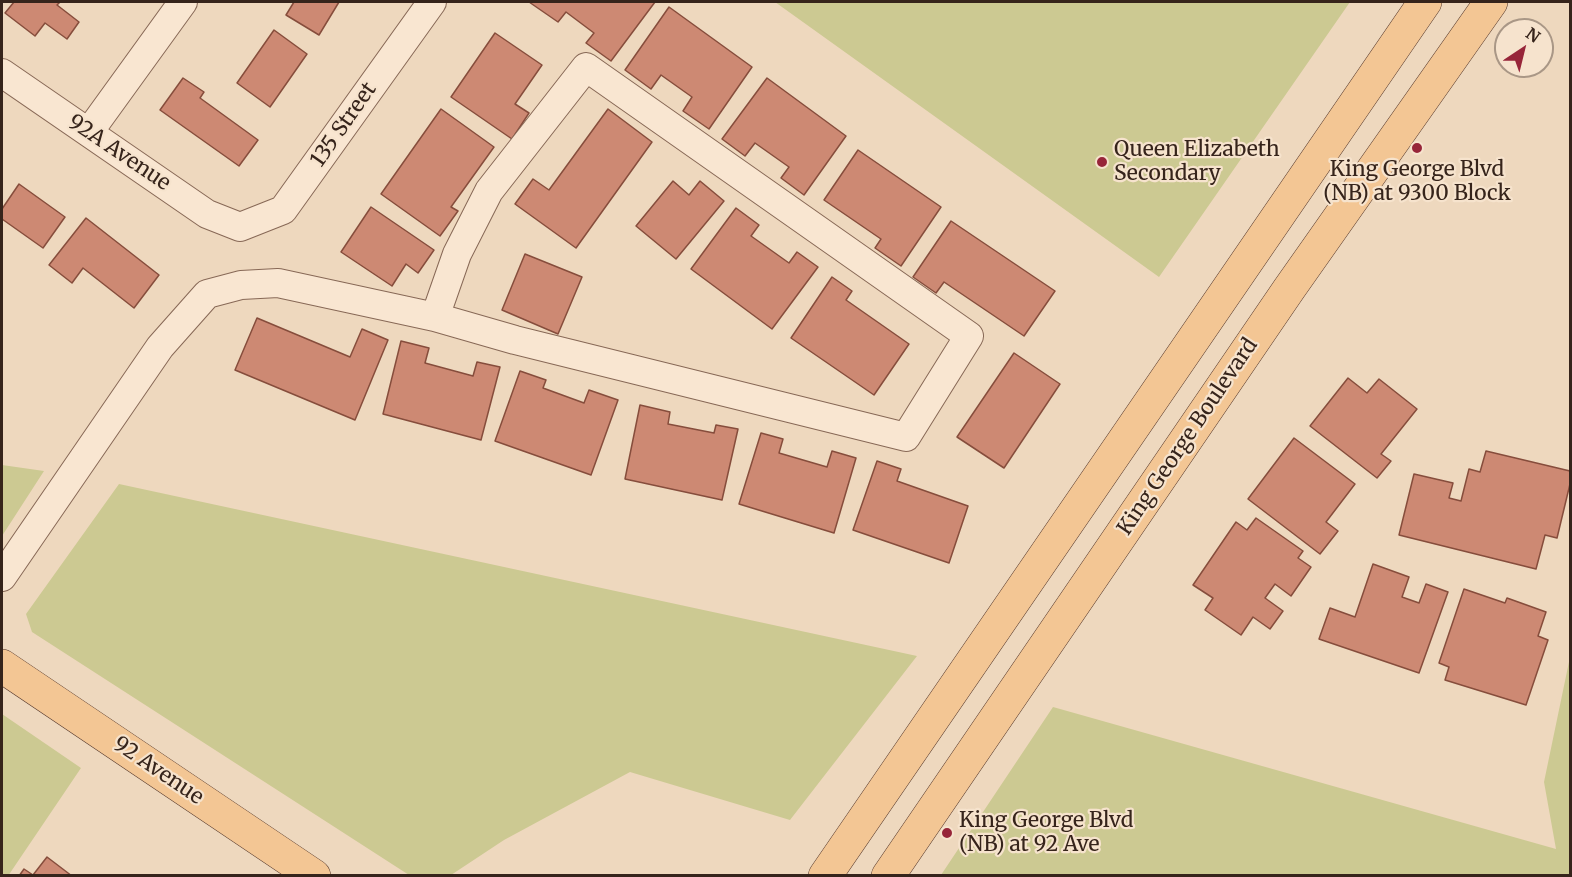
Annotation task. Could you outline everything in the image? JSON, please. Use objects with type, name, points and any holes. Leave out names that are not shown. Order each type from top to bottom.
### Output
[{"type":"main road","points":[[825,876],[1425,2]]},
{"type":"main road","name":"King George Boulevard","points":[[888,876],[1282,299],[1491,2]]},
{"type":"main road","name":"92 Avenue","points":[[2,666],[314,876]]},
{"type":"street","points":[[89,132],[183,2]]},
{"type":"street","name":"135 Street","points":[[240,227],[284,210],[432,2]]},
{"type":"street","points":[[2,577],[160,347],[207,294],[241,285],[278,283],[435,317],[515,340],[906,437],[969,336],[586,67],[489,190],[457,254],[435,317]]},
{"type":"street","name":"92A Avenue","points":[[2,73],[207,214],[240,227]]},
{"type":"shaded area","name":"Queen Elizabeth Secondary","points":[[775,2],[1350,2],[1159,277]]},
{"type":"shaded area","points":[[2,465],[44,471],[2,536]]},
{"type":"shaded area","points":[[119,484],[917,656],[790,820],[630,772],[504,840],[451,875],[409,875],[32,632],[26,614]]},
{"type":"shaded area","points":[[1570,657],[1570,875],[941,875],[1053,707],[1556,849],[1544,782]]},
{"type":"shaded area","points":[[2,714],[81,768],[8,876],[2,875]]},
{"type":"building","points":[[14,2],[60,2],[57,5],[79,22],[67,39],[45,23],[35,36],[5,13]]},
{"type":"building","points":[[294,2],[339,2],[319,35],[286,15]]},
{"type":"building","points":[[529,2],[655,2],[611,61],[586,43],[594,33],[566,12],[558,22]]},
{"type":"building","points":[[669,7],[752,67],[709,129],[683,111],[692,97],[661,75],[651,89],[625,70]]},
{"type":"building","points":[[274,30],[307,54],[270,107],[237,83]]},
{"type":"building","points":[[495,33],[542,65],[515,104],[529,113],[512,139],[451,97]]},
{"type":"building","points":[[183,78],[204,92],[200,98],[258,140],[239,166],[160,110]]},
{"type":"building","points":[[767,78],[846,136],[804,195],[781,178],[789,167],[755,143],[745,156],[722,139]]},
{"type":"building","points":[[441,109],[494,147],[451,207],[458,211],[440,236],[381,194]]},
{"type":"building","points":[[608,109],[652,142],[576,248],[515,204],[533,179],[549,190]]},
{"type":"building","points":[[858,150],[941,207],[901,266],[875,248],[881,239],[824,200]]},
{"type":"building","points":[[673,181],[689,195],[700,181],[724,201],[676,259],[636,226]]},
{"type":"building","points":[[19,184],[65,217],[43,248],[2,219],[2,209]]},
{"type":"building","points":[[371,207],[434,250],[418,273],[406,264],[392,286],[341,252]]},
{"type":"building","points":[[736,208],[759,225],[751,236],[789,263],[797,252],[818,267],[772,329],[691,269]]},
{"type":"building","points":[[86,218],[159,275],[134,308],[83,268],[72,283],[49,265]]},
{"type":"building","points":[[951,221],[1055,291],[1024,336],[944,282],[936,293],[913,277]]},
{"type":"building","points":[[525,254],[582,277],[558,334],[502,310]]},
{"type":"building","points":[[832,277],[852,291],[846,300],[909,344],[874,395],[791,338]]},
{"type":"building","points":[[257,318],[350,357],[362,329],[388,340],[355,420],[235,370]]},
{"type":"building","points":[[401,341],[429,348],[425,363],[473,376],[477,362],[500,367],[481,440],[383,414]]},
{"type":"building","points":[[1014,353],[1060,384],[1004,468],[957,437]]},
{"type":"building","points":[[520,371],[546,380],[543,388],[584,403],[589,390],[618,400],[591,475],[495,441]]},
{"type":"building","points":[[1348,378],[1367,393],[1379,379],[1417,409],[1381,454],[1391,461],[1377,478],[1310,426]]},
{"type":"building","points":[[640,405],[670,412],[668,424],[714,433],[716,425],[738,429],[722,500],[625,479]]},
{"type":"building","points":[[761,433],[783,439],[779,453],[827,467],[832,451],[856,458],[834,533],[739,504]]},
{"type":"building","points":[[1294,438],[1355,484],[1326,522],[1338,531],[1320,554],[1248,499]]},
{"type":"building","points":[[1486,451],[1570,471],[1570,484],[1557,538],[1545,535],[1536,569],[1399,535],[1414,474],[1453,483],[1449,498],[1461,501],[1469,469],[1480,472]]},
{"type":"building","points":[[877,461],[901,469],[897,481],[968,506],[949,563],[853,530]]},
{"type":"building","points":[[1256,518],[1303,551],[1298,558],[1311,567],[1291,596],[1275,584],[1265,598],[1283,611],[1270,629],[1253,617],[1241,635],[1205,610],[1213,598],[1193,585],[1236,522],[1247,530]]},
{"type":"building","points":[[1373,564],[1409,577],[1402,597],[1419,603],[1426,584],[1448,592],[1419,673],[1319,639],[1330,608],[1355,617]]},
{"type":"building","points":[[1464,589],[1505,603],[1507,598],[1546,612],[1538,636],[1548,640],[1526,705],[1445,680],[1449,667],[1439,663]]},
{"type":"building","points":[[47,857],[72,876],[19,876],[24,869],[33,875]]},
{"type":"place","name":"King George Blvd (NB) at 9300 Block","points":[[1417,148]]},
{"type":"place","name":"Queen Elizabeth Secondary","points":[[1102,162]]},
{"type":"place","name":"King George Blvd (NB) at 92 Ave","points":[[947,833]]}]
